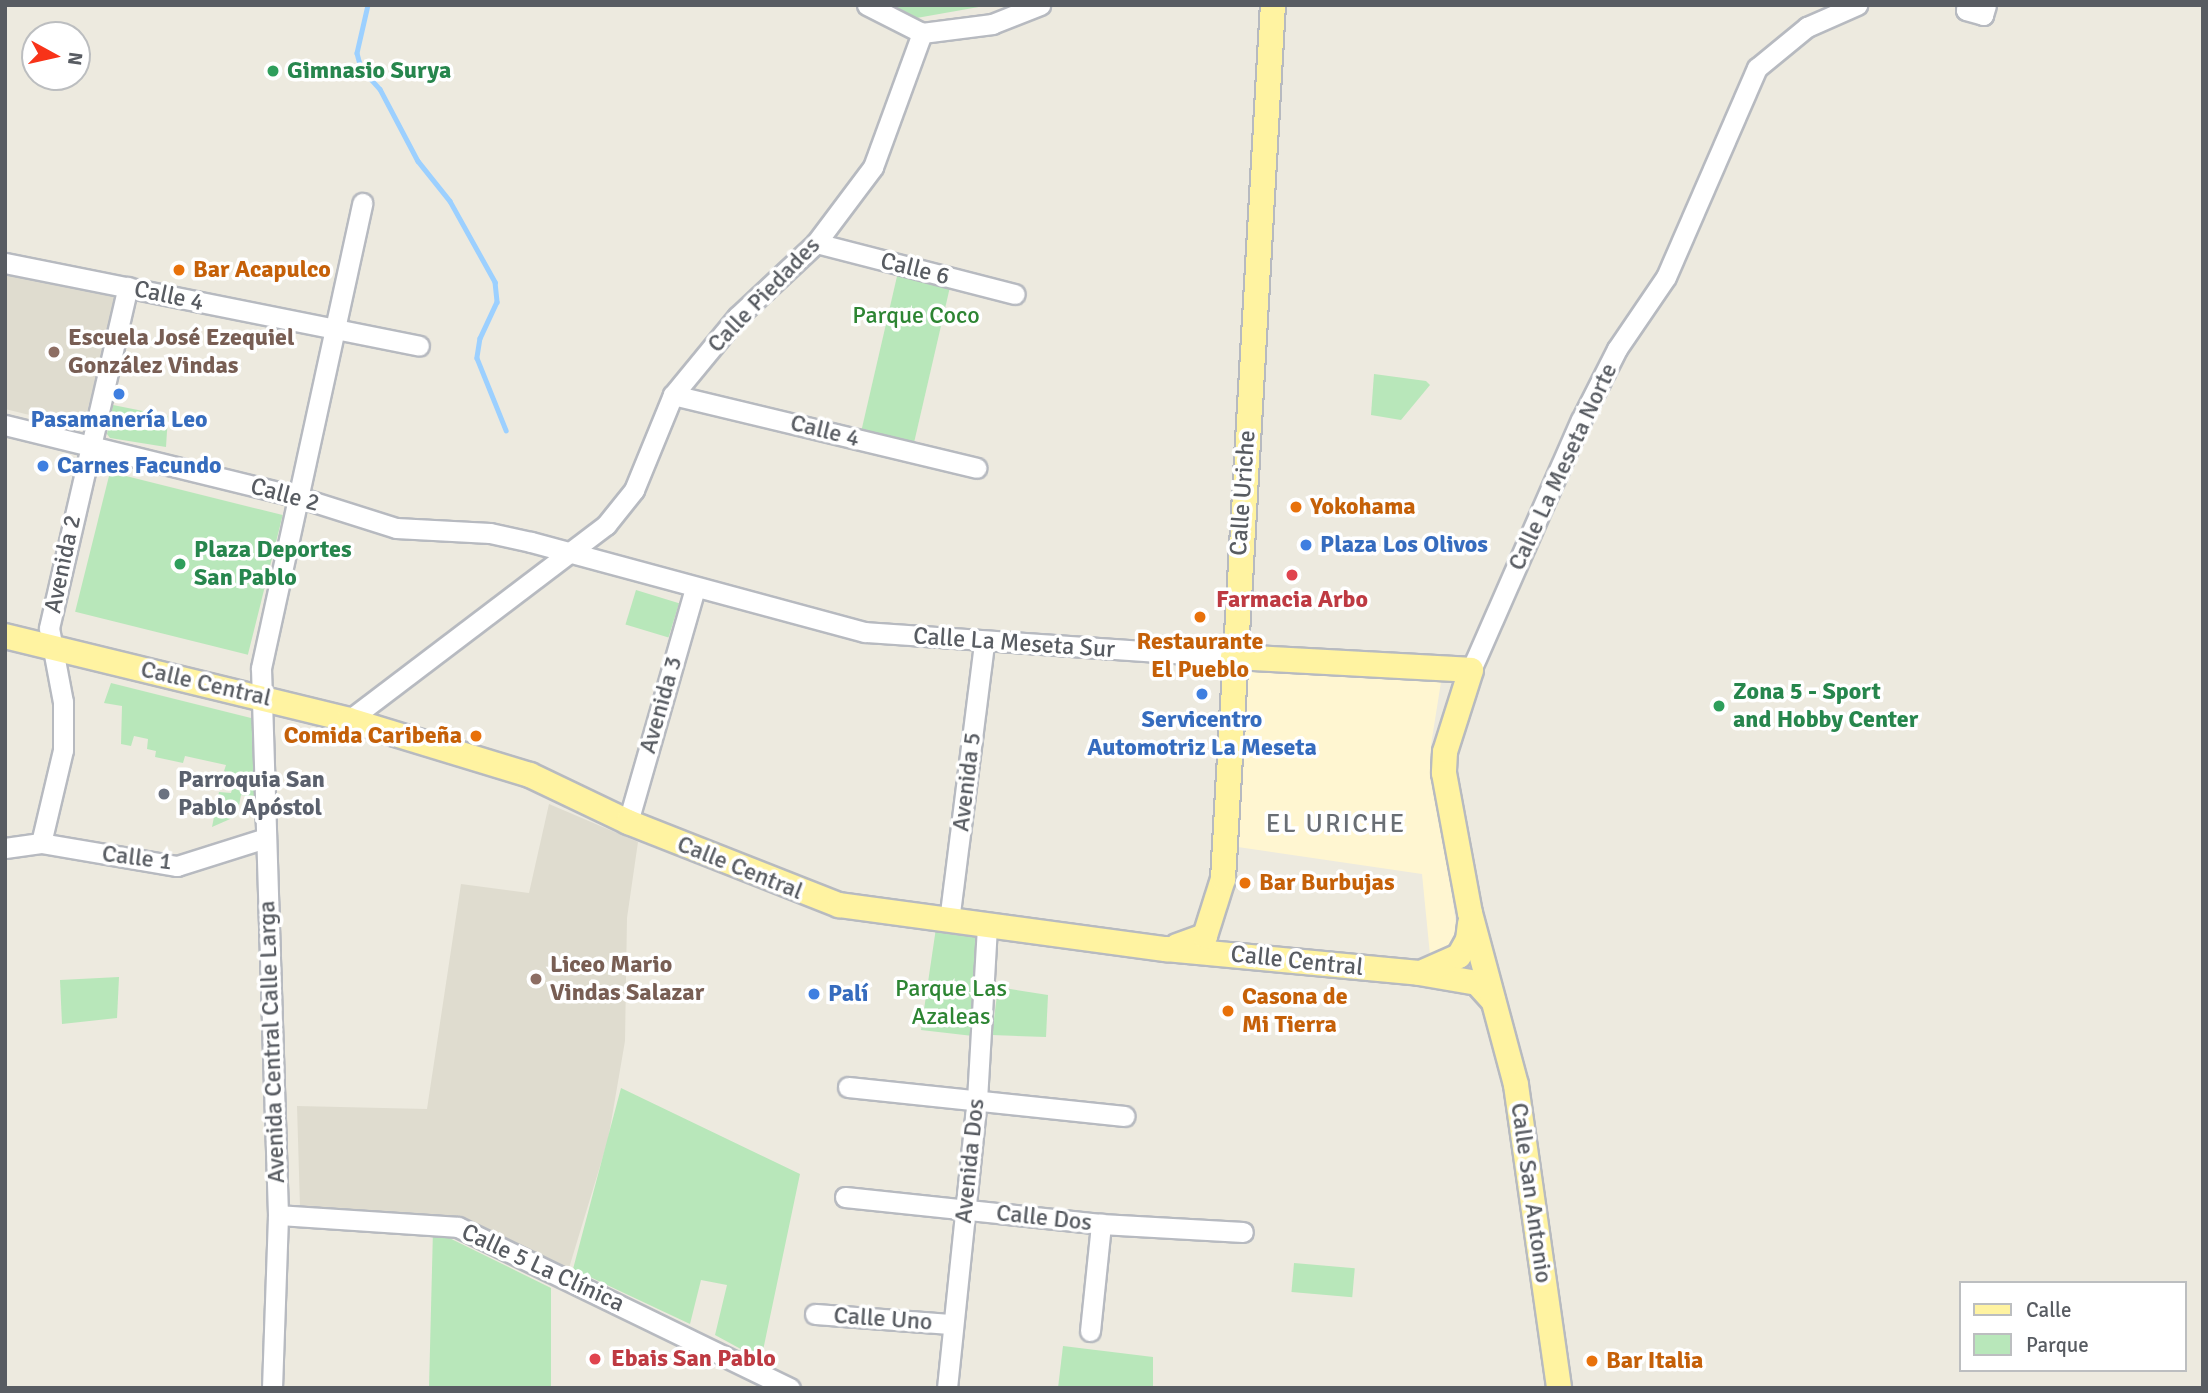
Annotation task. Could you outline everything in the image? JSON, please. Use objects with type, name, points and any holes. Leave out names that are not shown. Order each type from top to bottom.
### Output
[{"type":"main road","name":"Calle Uriche","points":[[1166,948],[1193,943],[1205,936],[1223,879],[1233,683],[1245,657],[1273,5]]},
{"type":"main road","name":"Calle Central","points":[[5,636],[262,697],[346,712],[530,775],[628,822],[807,896],[874,913],[1166,948],[1419,973],[1477,983],[1493,1001]]},
{"type":"main road","name":"Calle La Meseta Sur","points":[[1245,657],[1471,670]]},
{"type":"main road","points":[[1432,669],[1450,682],[1445,752]]},
{"type":"main road","name":"Calle La Meseta Norte","points":[[1471,670],[1445,752],[1456,850],[1493,1001]]},
{"type":"main road","points":[[1223,879],[1227,940],[1249,956]]},
{"type":"main road","points":[[1419,973],[1459,956],[1468,940],[1470,913]]},
{"type":"main road","name":"Calle San Antonio","points":[[1493,1001],[1527,1150],[1559,1388]]},
{"type":"street","points":[[867,5],[922,33],[992,24],[1040,5]]},
{"type":"street","name":"Calle La Meseta Norte","points":[[1471,670],[1581,420],[1617,349],[1666,277],[1757,68],[1807,27],[1857,5]]},
{"type":"street","points":[[1967,5],[1966,10],[1983,15],[1986,5]]},
{"type":"street","name":"Calle Piedades","points":[[346,712],[606,525],[634,490],[673,395],[737,317],[816,243],[873,167],[922,33]]},
{"type":"street","name":"Avenida Central Calle Larga","points":[[272,1388],[278,1215],[261,668],[295,496],[362,203]]},
{"type":"street","name":"Calle 6","points":[[816,243],[1015,295]]},
{"type":"street","name":"Calle 4","points":[[5,263],[419,346]]},
{"type":"street","name":"Avenida 2","points":[[41,843],[64,750],[63,702],[49,628],[89,445],[128,288]]},
{"type":"street","name":"Calle 4","points":[[673,395],[976,468]]},
{"type":"street","name":"Calle 2","points":[[5,425],[295,496],[396,528],[490,533],[566,554]]},
{"type":"street","name":"Calle La Meseta Sur","points":[[566,554],[865,632],[985,643],[1245,657]]},
{"type":"street","name":"Avenida 3","points":[[628,822],[695,589]]},
{"type":"street","name":"Avenida 5","points":[[949,922],[985,643]]},
{"type":"street","name":"Calle 1","points":[[5,848],[41,843],[177,866],[266,838]]},
{"type":"street","name":"Avenida Dos","points":[[947,1388],[951,1324],[977,1100],[984,998],[993,978],[993,927]]},
{"type":"street","points":[[848,1087],[1125,1116]]},
{"type":"street","name":"Calle Dos","points":[[845,1197],[1101,1224],[1243,1232]]},
{"type":"street","name":"Calle 5 La Clínica","points":[[278,1215],[458,1227],[790,1388]]},
{"type":"street","points":[[1090,1331],[1101,1224]]},
{"type":"street","name":"Calle Uno","points":[[815,1314],[951,1324]]},
{"type":"shaded area","name":"Escuela José Ezequiel González Vindas","points":[[5,273],[117,294],[83,428],[5,409]]},
{"type":"shaded area","points":[[1244,663],[1435,675],[1441,682],[1431,745],[1459,945],[1450,955],[1430,955],[1422,874],[1231,846]]},
{"type":"shaded area","name":"Liceo Mario Vindas Salazar","points":[[549,804],[638,842],[627,918],[625,1041],[608,1140],[569,1268],[456,1217],[300,1207],[297,1106],[427,1109],[461,884],[529,893]]},
{"type":"green space","points":[[873,5],[990,5],[894,22]]},
{"type":"green space","name":"Parque Coco","points":[[898,272],[951,284],[913,445],[861,433]]},
{"type":"green space","points":[[1374,374],[1426,381],[1430,385],[1401,420],[1371,415]]},
{"type":"green space","points":[[113,405],[168,416],[166,447],[110,438],[107,434]]},
{"type":"green space","name":"Plaza Deportes San Pablo","points":[[110,472],[283,515],[248,655],[75,612]]},
{"type":"green space","points":[[636,590],[679,603],[669,638],[625,624]]},
{"type":"green space","points":[[111,683],[255,719],[259,800],[241,795],[237,816],[212,827],[219,792],[231,793],[236,774],[224,771],[226,765],[185,756],[183,763],[155,757],[156,751],[147,749],[148,739],[134,736],[131,746],[121,744],[122,706],[104,703]]},
{"type":"green space","name":"Parque Las Azaleas","points":[[936,928],[978,936],[973,1036],[921,1030]]},
{"type":"green space","points":[[119,977],[117,1018],[62,1024],[60,980]]},
{"type":"green space","points":[[998,987],[1048,995],[1046,1037],[992,1035]]},
{"type":"green space","points":[[621,1088],[800,1174],[761,1360],[715,1335],[727,1285],[701,1280],[690,1324],[573,1269]]},
{"type":"green space","points":[[433,1230],[551,1288],[551,1388],[429,1388]]},
{"type":"green space","points":[[1294,1263],[1355,1268],[1352,1297],[1291,1292]]},
{"type":"green space","points":[[1063,1346],[1153,1357],[1153,1388],[1058,1388]]},
{"type":"waterway","points":[[368,5],[357,53],[361,68],[380,89],[418,161],[450,201],[495,282],[497,302],[480,338],[477,358],[506,430]]},
{"type":"place","name":"Gimnasio Surya","points":[[273,71]]},
{"type":"place","name":"Bar Acapulco","points":[[179,270]]},
{"type":"place","name":"Escuela José Ezequiel González Vindas","points":[[54,352]]},
{"type":"place","name":"Pasamanería Leo","points":[[119,394]]},
{"type":"place","name":"Carnes Facundo","points":[[43,466]]},
{"type":"place","name":"Yokohama","points":[[1296,507]]},
{"type":"place","name":"Plaza Los Olivos","points":[[1306,545]]},
{"type":"place","name":"Plaza Deportes San Pablo","points":[[180,564]]},
{"type":"place","name":"Farmacia Arbo","points":[[1292,575]]},
{"type":"place","name":"Restaurante El Pueblo","points":[[1200,617]]},
{"type":"place","name":"Servicentro Automotriz La Meseta","points":[[1202,694]]},
{"type":"place","name":"Zona 5 - Sport and Hobby Center","points":[[1719,706]]},
{"type":"place","name":"Comida Caribeña","points":[[476,736]]},
{"type":"place","name":"Parroquia San Pablo Apóstol","points":[[164,794]]},
{"type":"place","name":"Bar Burbujas","points":[[1245,883]]},
{"type":"place","name":"Liceo Mario Vindas Salazar","points":[[536,979]]},
{"type":"place","name":"Palí","points":[[814,994]]},
{"type":"place","name":"Casona de Mi Tierra","points":[[1228,1011]]},
{"type":"place","name":"Ebais San Pablo","points":[[595,1359]]},
{"type":"place","name":"Bar Italia","points":[[1592,1361]]},
{"type":"district","name":"EL URICHE","points":[[1336,825]]}]
